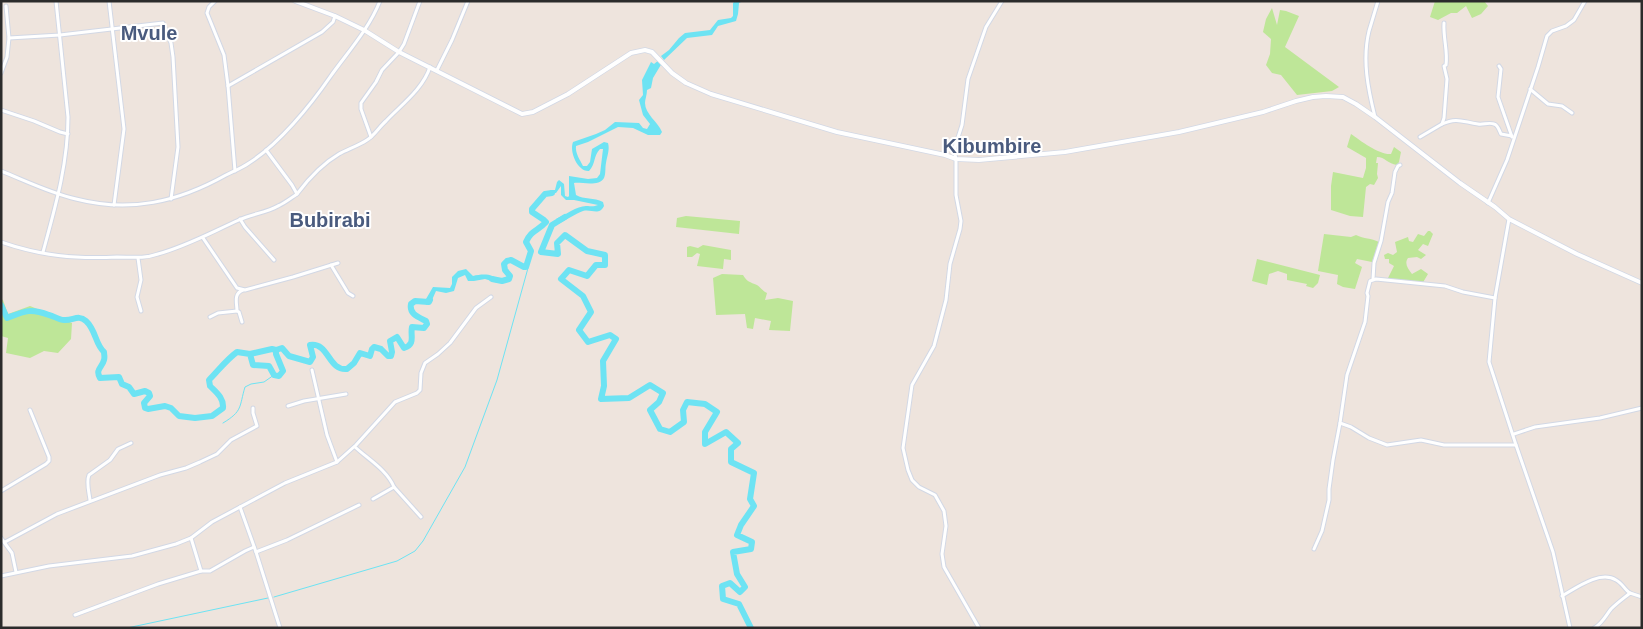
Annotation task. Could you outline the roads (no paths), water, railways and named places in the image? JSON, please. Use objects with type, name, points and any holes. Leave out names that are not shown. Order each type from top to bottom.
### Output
[{"type":"street","points":[[43,252],[63,173],[68,134],[56,1]]},
{"type":"street","points":[[110,1],[124,129],[114,205]]},
{"type":"street","points":[[215,1],[209,7],[207,13],[224,55],[235,171]]},
{"type":"street","points":[[295,1],[335,16],[364,30],[399,52],[522,114],[533,112],[568,94],[631,53],[645,50],[652,52],[660,58],[672,72],[686,83],[711,94],[837,132],[956,159],[1000,159],[1104,146],[1179,132],[1320,96],[1343,97],[1375,117],[1509,220],[1577,254],[1642,283]]},
{"type":"street","points":[[1,171],[58,194],[78,200],[114,205],[142,205],[186,194],[235,171],[266,150],[305,110],[364,30],[380,1]]},
{"type":"street","points":[[372,137],[361,109],[361,103],[382,70],[404,44],[420,1]]},
{"type":"street","points":[[437,70],[468,1]]},
{"type":"street","points":[[979,628],[944,567],[942,554],[946,526],[944,511],[935,495],[919,487],[912,480],[903,448],[912,385],[934,346],[946,300],[950,264],[960,229],[961,221],[956,195],[956,159],[954,150],[962,125],[968,79],[986,27],[1002,1]]},
{"type":"street","points":[[1375,117],[1367,84],[1366,69],[1369,33],[1378,1]]},
{"type":"street","points":[[1488,202],[1507,160],[1547,36],[1552,31],[1566,26],[1574,20],[1585,1]]},
{"type":"street","points":[[1,73],[7,58],[9,38],[6,6]]},
{"type":"street","points":[[228,86],[322,32],[333,22],[335,16]]},
{"type":"street","points":[[9,38],[60,35],[163,23],[171,44],[173,57],[178,147],[171,199]]},
{"type":"street","points":[[1442,124],[1447,87],[1444,66],[1446,65],[1447,58],[1443,35],[1444,23]]},
{"type":"street","points":[[1500,66],[1498,97],[1513,138]]},
{"type":"street","points":[[1,242],[59,256],[96,259],[138,258],[157,255],[203,238],[240,219],[277,207],[297,194],[321,167],[340,154],[372,137],[412,95],[428,73],[430,67]]},
{"type":"street","points":[[1530,89],[1548,104],[1562,106],[1572,113]]},
{"type":"street","points":[[1,110],[68,134]]},
{"type":"street","points":[[1420,137],[1442,124],[1462,120],[1476,124],[1492,124],[1497,126],[1501,134],[1513,138]]},
{"type":"street","points":[[266,150],[297,194]]},
{"type":"street","points":[[1314,549],[1322,531],[1329,500],[1333,460],[1347,375],[1365,322],[1368,287],[1373,279],[1374,263],[1381,241],[1388,202],[1396,172],[1400,165]]},
{"type":"street","points":[[240,219],[274,260]]},
{"type":"street","points":[[1509,220],[1495,298],[1489,362],[1553,552],[1570,628]]},
{"type":"street","points":[[203,238],[237,288],[245,290]]},
{"type":"street","points":[[138,258],[141,280],[137,297],[141,310]]},
{"type":"street","points":[[242,322],[240,312],[237,311],[236,302],[240,291],[338,263]]},
{"type":"street","points":[[331,265],[348,293],[353,296]]},
{"type":"street","points":[[1373,279],[1445,286],[1463,292],[1495,298]]},
{"type":"street","points":[[1,576],[49,566],[132,556],[176,544],[191,538],[212,522],[284,483],[336,462],[355,447],[395,402],[418,393],[420,390],[420,373],[425,363],[450,343],[476,308],[492,297]]},
{"type":"street","points":[[210,317],[218,313],[237,311]]},
{"type":"street","points":[[312,370],[327,435],[336,462]]},
{"type":"street","points":[[288,406],[319,398],[346,394]]},
{"type":"street","points":[[5,542],[57,514],[90,500],[167,472],[186,468],[217,454],[231,440],[257,426],[252,413],[253,408]]},
{"type":"street","points":[[1514,434],[1535,427],[1600,418],[1642,408]]},
{"type":"street","points":[[1,491],[46,464],[49,460],[30,410]]},
{"type":"street","points":[[1340,423],[1387,445],[1421,440],[1444,446],[1516,445]]},
{"type":"street","points":[[90,500],[89,475],[110,460],[118,449],[131,442]]},
{"type":"street","points":[[355,447],[382,470],[421,517]]},
{"type":"street","points":[[373,499],[394,486]]},
{"type":"street","points":[[256,552],[287,540],[359,506]]},
{"type":"street","points":[[240,507],[280,628]]},
{"type":"street","points":[[1,538],[12,553],[16,572]]},
{"type":"street","points":[[191,538],[202,571]]},
{"type":"street","points":[[75,614],[158,584],[202,571],[210,571],[254,547]]},
{"type":"street","points":[[1562,596],[1595,578],[1603,577],[1617,580],[1630,593],[1641,597]]},
{"type":"street","points":[[1594,628],[1598,626],[1612,608],[1630,593]]},
{"type":"water","points":[[735,1],[743,1],[739,3],[736,21],[718,26],[712,35],[687,38],[664,60],[661,56],[685,33],[710,30],[718,20],[731,18]]},
{"type":"water","points":[[659,60],[662,63],[653,78],[651,88],[647,90],[645,103],[647,111],[662,132],[660,135],[648,135],[633,128],[618,127],[576,146],[577,154],[583,166],[587,166],[590,162],[592,149],[604,142],[608,143],[609,151],[605,175],[602,181],[574,183],[576,195],[582,198],[600,200],[604,206],[600,211],[583,211],[558,224],[556,219],[575,209],[582,206],[598,205],[566,200],[561,195],[561,186],[556,193],[545,194],[555,190],[559,180],[564,184],[565,196],[568,197],[569,176],[588,179],[597,178],[600,174],[603,149],[600,149],[598,152],[589,171],[581,168],[575,161],[572,151],[573,142],[605,130],[615,122],[639,123],[643,128],[647,129],[650,124],[643,115],[639,100],[643,95],[642,80],[651,62],[654,64]]},
{"type":"water","points":[[466,269],[473,276],[491,275],[499,281],[498,283],[485,279],[468,281],[465,275],[458,278],[454,291],[446,293],[436,291],[432,300],[427,305],[424,303],[422,299],[426,299],[433,287],[450,288],[452,277],[458,271]]},
{"type":"waterway","points":[[492,279],[502,281],[509,279],[510,276],[505,270],[504,264],[507,261],[511,260],[526,267],[531,251],[526,242],[530,235],[546,222],[532,212],[532,209],[545,194],[552,193]]},
{"type":"waterway","points":[[565,217],[552,225],[541,252],[558,254],[557,243],[565,235],[587,251],[605,255],[605,265],[596,265],[587,276],[569,270],[561,279],[583,296],[591,312],[579,330],[588,342],[610,335],[616,339],[603,361],[604,386],[601,399],[629,398],[650,385],[663,393],[659,402],[650,410],[660,429],[670,432],[684,422],[683,410],[687,402],[705,404],[717,412],[705,432],[705,444],[726,432],[738,443],[731,449],[731,462],[754,473],[750,499],[754,506],[741,525],[737,535],[752,542],[751,549],[733,552],[737,574],[745,587],[740,592],[730,583],[722,586],[723,599],[739,604],[751,628]]},
{"type":"waterway","points":[[274,597],[397,561],[415,551],[423,541],[465,467],[497,380],[528,268],[526,267]]},
{"type":"waterway","points":[[1,305],[7,318],[32,311],[62,320],[83,319],[92,329],[104,352],[104,360],[99,370],[100,378],[119,377],[122,384],[129,387],[134,394],[145,391],[149,393],[150,396],[144,403],[145,408],[165,406],[171,408],[179,416],[195,418],[212,416],[223,408],[221,398],[210,386],[209,380],[237,352],[250,354],[253,365],[269,366],[274,375],[279,376],[283,371],[276,350],[282,348],[289,356],[310,362],[313,357],[310,345],[316,345],[325,352],[336,366],[347,369],[354,363],[360,353],[370,356],[374,347],[381,349],[388,356],[391,356],[390,341],[397,337],[404,348],[408,346],[411,342],[412,327],[424,328],[427,324],[426,321],[413,313],[411,304],[415,301],[429,302],[430,300]]},
{"type":"waterway","points":[[250,354],[272,349],[276,350]]},
{"type":"waterway","points":[[223,423],[237,412],[245,387],[264,382],[274,375]]},
{"type":"waterway","points":[[127,628],[268,598]]},
{"type":"district","name":"Mvule","points":[[149,33]]},
{"type":"district","name":"Kibumbire","points":[[992,146]]},
{"type":"district","name":"Bubirabi","points":[[330,220]]}]
